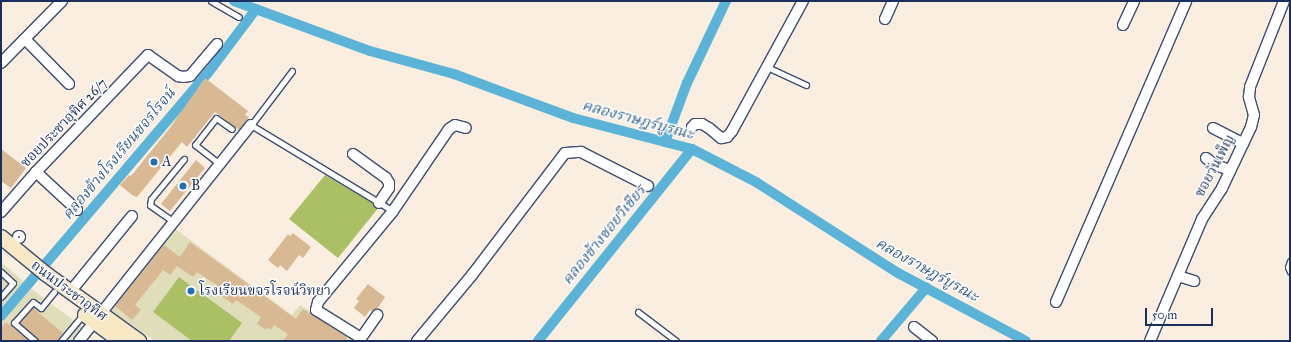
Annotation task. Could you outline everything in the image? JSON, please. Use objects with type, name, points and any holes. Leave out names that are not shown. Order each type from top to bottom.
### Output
[{"type":"main road","name":"ถนนประชาอุทิศ","points":[[8,243],[54,292],[93,317],[139,341]]},
{"type":"main road","name":"ถนนประชาอุทิศ","points":[[38,274],[70,292],[93,317],[120,341]]},
{"type":"street","points":[[1,63],[62,1]]},
{"type":"street","points":[[692,128],[695,124],[702,124],[721,138],[727,137],[803,1]]},
{"type":"street","points":[[885,19],[893,1]]},
{"type":"street","points":[[1124,25],[1134,1]]},
{"type":"street","points":[[1056,302],[1186,1]]},
{"type":"street","name":"ซอยวันเพ็ญ","points":[[1150,341],[1202,219],[1219,194],[1254,116],[1249,97],[1250,87],[1284,1]]},
{"type":"street","points":[[25,39],[68,84]]},
{"type":"street","name":"ซอยประชาอุทิศ 26/7","points":[[1,212],[36,172],[148,55],[178,76],[184,77],[190,76],[217,44]]},
{"type":"street","points":[[79,341],[93,317],[221,165],[251,125]]},
{"type":"street","points":[[377,315],[360,340],[316,310],[318,302],[393,211],[449,130],[455,125],[466,128]]},
{"type":"street","points":[[1213,128],[1243,143]]},
{"type":"street","points":[[417,341],[472,275],[566,153],[581,152],[648,186]]},
{"type":"street","points":[[353,154],[386,178],[389,183],[389,188],[379,203]]},
{"type":"street","points":[[1206,158],[1215,165],[1230,170]]},
{"type":"street","points":[[36,172],[78,210]]},
{"type":"street","points":[[70,292],[132,216]]},
{"type":"street","points":[[1178,276],[1194,281]]},
{"type":"street","points":[[914,327],[932,341]]},
{"type":"lane","points":[[211,1],[239,16]]},
{"type":"lane","points":[[767,67],[806,84]]},
{"type":"lane","points":[[292,71],[251,125],[393,211]]},
{"type":"lane","points":[[221,165],[195,145],[216,118],[232,130]]},
{"type":"lane","points":[[174,222],[150,205],[150,199],[184,159]]},
{"type":"lane","points":[[1290,261],[1288,267],[1290,272]]},
{"type":"lane","points":[[1,272],[13,283],[1,297]]},
{"type":"lane","points":[[35,341],[14,323],[33,302],[41,308],[54,292]]},
{"type":"lane","points":[[638,312],[676,341]]},
{"type":"lane","points":[[61,341],[93,317]]},
{"type":"shaded area","name":"โรงเรียนขจรโรจน์วิทยา","points":[[174,228],[292,315],[300,305],[356,339],[355,341],[155,341],[108,309]]},
{"type":"shaded area","points":[[1,262],[24,282],[1,307]]},
{"type":"shaded area","points":[[30,288],[84,328],[73,341],[1,341],[1,322]]},
{"type":"green space","points":[[325,175],[379,207],[338,258],[289,219]]},
{"type":"green space","points":[[179,277],[242,323],[229,341],[192,341],[153,312]]},
{"type":"building","points":[[205,78],[248,111],[245,115],[249,117],[239,130],[215,112],[187,147],[182,142],[137,197],[132,195],[120,185],[129,175],[131,176],[169,129]]},
{"type":"building","points":[[1,149],[26,168],[11,188],[1,181]]},
{"type":"building","name":"B","points":[[196,160],[205,168],[170,211],[161,204]]},
{"type":"building","points":[[293,233],[311,247],[303,258],[299,255],[287,271],[280,265],[278,268],[268,260],[288,234],[290,236]]},
{"type":"building","points":[[190,242],[296,319],[303,309],[347,337],[345,341],[283,341],[288,334],[274,325],[271,330],[267,327],[266,330],[257,324],[261,317],[236,300],[233,304],[217,293],[221,288],[197,272],[193,277],[177,266],[170,275],[163,270],[135,305],[141,310],[132,320],[115,306],[164,245],[180,257]]},
{"type":"building","points":[[368,284],[385,297],[377,309],[372,311],[370,310],[365,317],[354,308],[359,301],[356,299]]},
{"type":"building","points":[[33,308],[63,333],[57,341],[39,341],[20,323]]},
{"type":"building","points":[[6,322],[29,341],[1,341],[1,328]]},
{"type":"waterway","name":"คลองราษฎร์บูรณะ","points":[[234,1],[370,51],[454,74],[573,118],[692,149],[756,182],[898,273],[1026,341]]},
{"type":"waterway","points":[[665,142],[687,83],[726,1]]},
{"type":"waterway","name":"คลองข้างโรงเรียนขจรโรจน์","points":[[1,316],[208,73],[256,9]]},
{"type":"waterway","name":"คลองข้างซอยวิเชียร","points":[[538,341],[692,149]]},
{"type":"waterway","points":[[881,341],[926,288]]},
{"type":"place","name":"A","points":[[154,162]]},
{"type":"place","name":"B","points":[[183,186]]},
{"type":"place","name":"โรงเรียนขจรโรจน์วิทยา","points":[[191,291]]}]
